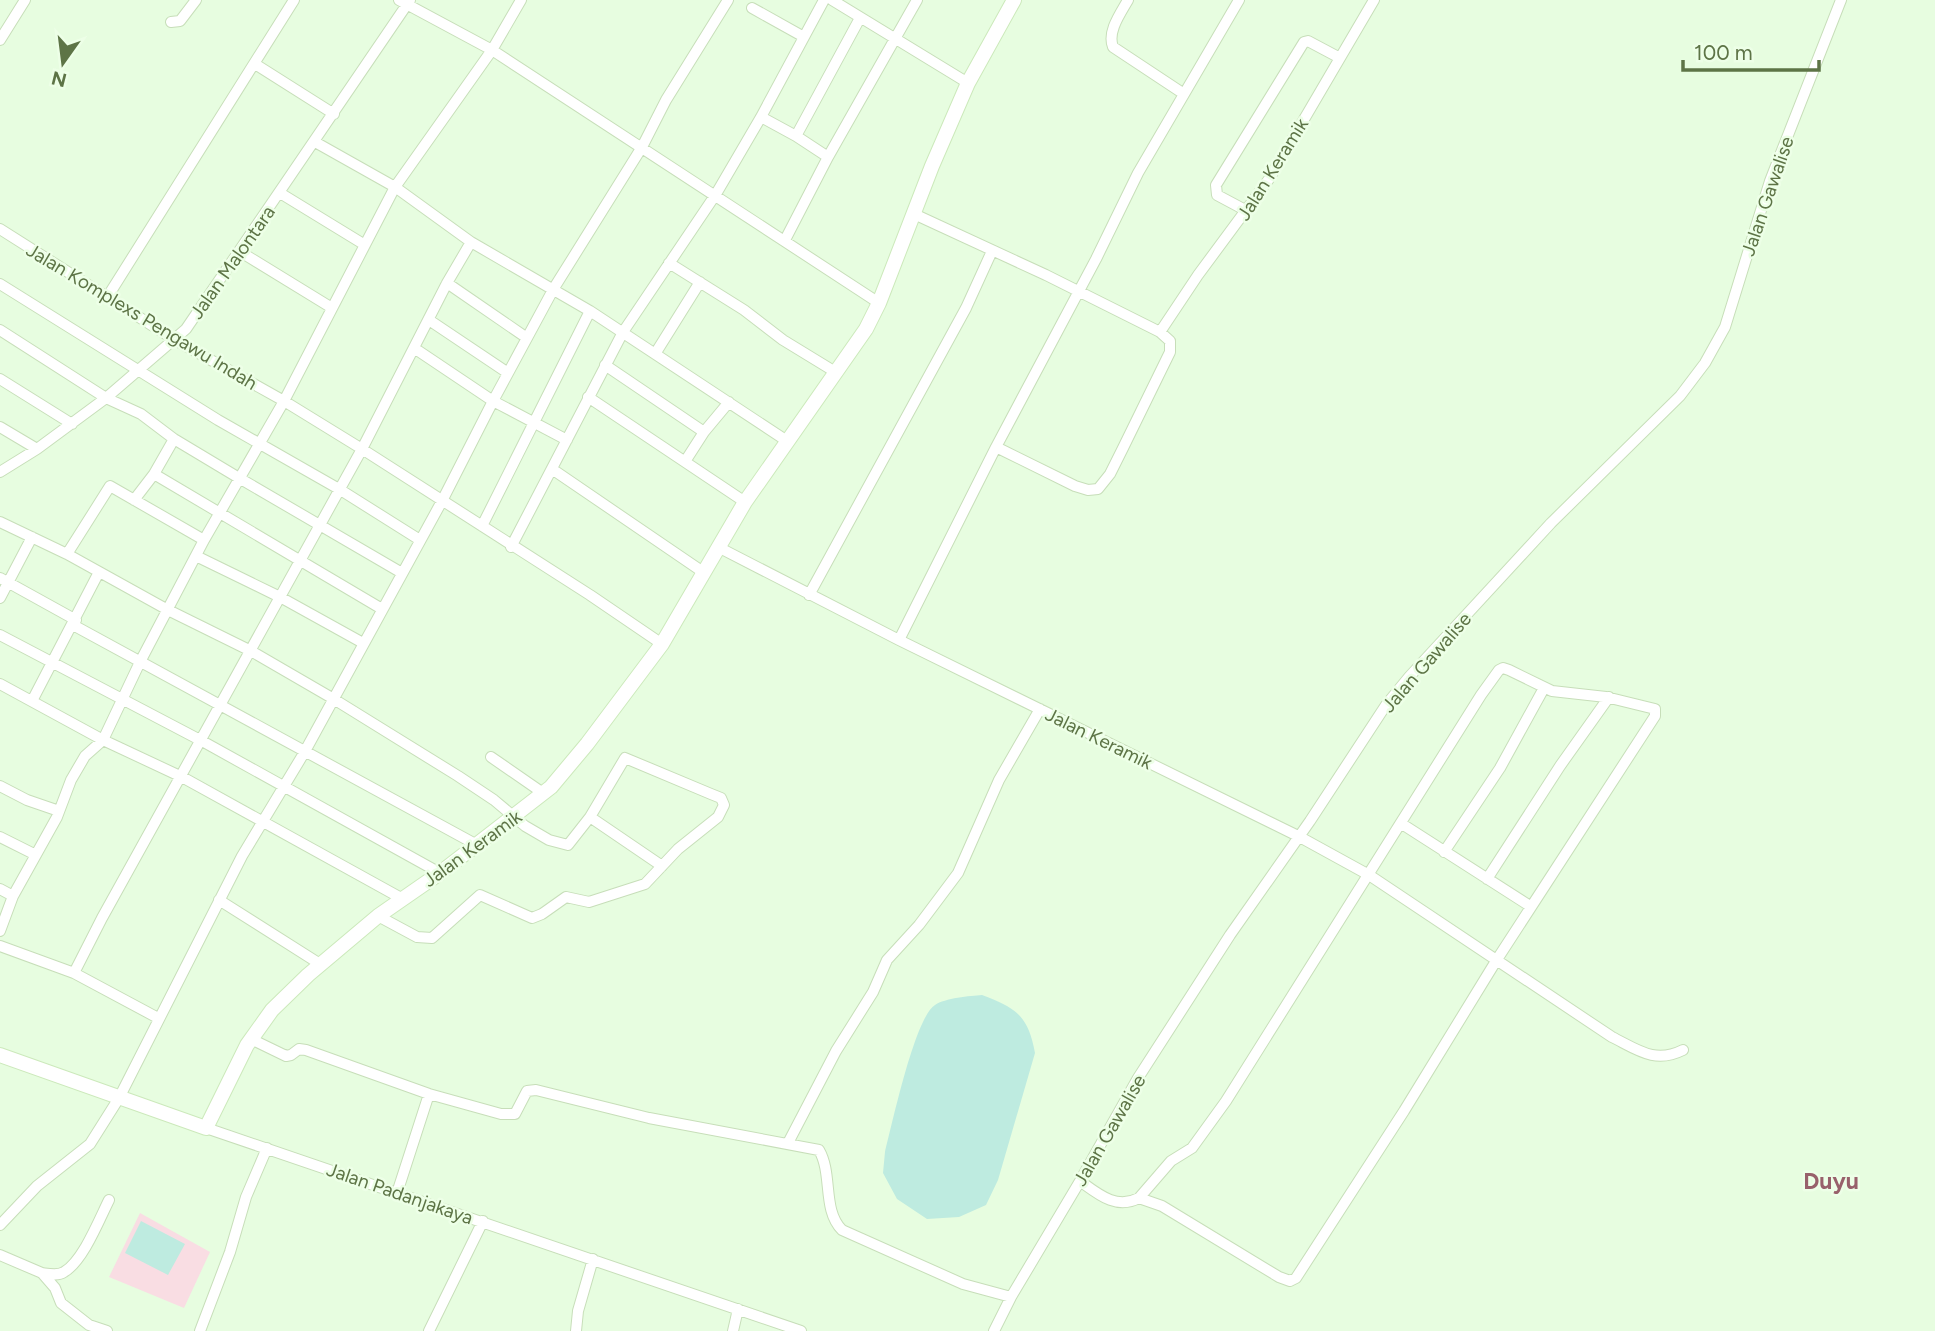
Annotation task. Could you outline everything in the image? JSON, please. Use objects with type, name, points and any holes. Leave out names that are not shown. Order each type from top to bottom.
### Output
[{"type":"street","points":[[0,40],[25,0]]},
{"type":"street","points":[[171,22],[180,21],[196,0]]},
{"type":"street","points":[[108,296],[294,0]]},
{"type":"street","points":[[0,930],[13,896],[59,811],[71,780],[85,756],[103,740],[140,662],[204,540],[284,401],[395,187],[492,50],[521,0]]},
{"type":"street","points":[[0,1225],[37,1186],[90,1144],[119,1098],[219,900],[421,540],[554,288],[642,147],[666,100],[728,0]]},
{"type":"street","points":[[511,547],[623,332],[716,194],[824,0]]},
{"type":"street","points":[[832,0],[968,83]]},
{"type":"street","points":[[785,240],[828,157],[917,0]]},
{"type":"street","name":"Jalan Keramik","points":[[206,1128],[251,1039],[272,1010],[320,964],[378,916],[440,873],[544,793],[579,755],[662,644],[745,502],[858,344],[879,303],[968,83],[1014,0]]},
{"type":"street","points":[[1128,0],[1112,32],[1110,39],[1113,47],[1121,55],[1184,94]]},
{"type":"street","points":[[899,640],[1138,173],[1239,0]]},
{"type":"street","name":"Jalan Keramik","points":[[1160,332],[1198,275],[1269,179],[1374,0]]},
{"type":"street","name":"Jalan Gawalise","points":[[994,1331],[1011,1297],[1138,1079],[1230,935],[1310,821],[1386,705],[1551,523],[1675,402],[1705,363],[1725,327],[1770,181],[1841,0]]},
{"type":"street","points":[[405,1],[492,50],[879,303]]},
{"type":"street","name":"Jalan Malontara","points":[[0,472],[72,424],[176,340],[195,317],[334,114],[405,1]]},
{"type":"street","points":[[752,8],[804,37]]},
{"type":"street","points":[[796,136],[860,18]]},
{"type":"street","points":[[1247,211],[1217,195],[1216,185],[1304,42],[1308,41],[1340,58]]},
{"type":"street","points":[[255,64],[334,114]]},
{"type":"street","points":[[761,117],[828,157]]},
{"type":"street","points":[[315,142],[395,187],[471,242],[554,288],[787,441]]},
{"type":"street","points":[[280,193],[365,245]]},
{"type":"street","points":[[914,214],[1078,291],[1160,332],[1170,341],[1170,352],[1124,449],[1098,489],[1088,490],[1075,486],[996,447]]},
{"type":"street","name":"Jalan Komplexs Pengawu Indah","points":[[0,229],[176,340],[362,449],[662,644]]},
{"type":"street","points":[[74,973],[362,449],[447,283],[471,242]]},
{"type":"street","points":[[239,251],[332,308]]},
{"type":"street","points":[[809,595],[966,308],[992,251]]},
{"type":"street","points":[[669,263],[837,373]]},
{"type":"street","points":[[655,354],[700,282]]},
{"type":"street","points":[[447,283],[527,338]]},
{"type":"street","points":[[0,284],[226,424],[421,540]]},
{"type":"street","points":[[482,526],[590,311]]},
{"type":"street","points":[[429,320],[508,373]]},
{"type":"street","points":[[0,330],[106,398],[141,414],[174,439],[402,573]]},
{"type":"street","points":[[414,348],[493,401],[567,440]]},
{"type":"street","points":[[605,365],[704,432]]},
{"type":"street","points":[[0,379],[72,424]]},
{"type":"street","points":[[588,397],[686,460],[745,502]]},
{"type":"street","points":[[686,460],[704,432],[729,402]]},
{"type":"street","points":[[0,427],[37,449]]},
{"type":"street","points":[[134,500],[154,474],[174,439]]},
{"type":"street","points":[[552,469],[703,572]]},
{"type":"street","points":[[154,474],[382,609]]},
{"type":"street","points":[[67,554],[110,486],[204,540]]},
{"type":"street","points":[[0,522],[67,554],[168,610],[251,651],[458,776],[549,840],[568,845],[590,817],[625,758],[720,798],[723,809],[718,817],[677,849],[651,880],[640,887],[589,902],[566,897],[536,918],[478,895],[432,938],[417,937],[378,916]]},
{"type":"street","points":[[0,598],[4,580],[32,537]]},
{"type":"street","name":"Jalan Keramik","points":[[718,547],[899,640],[1298,835],[1369,875],[1612,1037],[1642,1053],[1664,1058],[1684,1050]]},
{"type":"street","points":[[196,556],[280,597],[363,643]]},
{"type":"street","points":[[32,701],[99,572]]},
{"type":"street","points":[[4,580],[140,662],[477,845]]},
{"type":"street","points":[[0,635],[202,741],[440,873]]},
{"type":"street","points":[[1080,1181],[1112,1201],[1127,1202],[1139,1198],[1171,1161],[1198,1141],[1499,670],[1509,670],[1552,691],[1609,697],[1652,707],[1656,712],[1655,716],[1530,906],[1404,1111],[1293,1280],[1279,1277],[1162,1206],[1139,1198]]},
{"type":"street","points":[[0,684],[103,740],[182,778],[401,898]]},
{"type":"street","points":[[1444,852],[1500,768],[1544,688]]},
{"type":"street","points":[[1488,879],[1560,766],[1609,697]]},
{"type":"street","points":[[788,1143],[836,1051],[873,992],[887,960],[919,925],[958,873],[999,780],[1040,709]]},
{"type":"street","points":[[491,757],[544,793]]},
{"type":"street","points":[[0,786],[27,800],[59,811]]},
{"type":"street","points":[[590,817],[662,866]]},
{"type":"street","points":[[1402,824],[1530,906]]},
{"type":"street","points":[[0,837],[34,854]]},
{"type":"street","points":[[0,889],[13,896]]},
{"type":"street","points":[[219,900],[320,964]]},
{"type":"street","points":[[0,946],[74,973],[159,1018]]},
{"type":"street","points":[[251,1039],[286,1056],[299,1049],[306,1050],[429,1094],[501,1114],[512,1115],[517,1112],[527,1091],[536,1090],[649,1118],[788,1143],[821,1152],[827,1166],[834,1217],[842,1230],[963,1284],[1011,1297]]},
{"type":"street","name":"Jalan Padanjakaya","points":[[0,1055],[801,1331]]},
{"type":"street","points":[[397,1193],[429,1094]]},
{"type":"street","points":[[200,1331],[230,1252],[246,1197],[267,1148]]},
{"type":"street","points":[[0,1255],[42,1273],[58,1275],[79,1256],[109,1200]]},
{"type":"street","points":[[433,1330],[483,1221]]},
{"type":"street","points":[[576,1331],[578,1311],[593,1259]]},
{"type":"street","points":[[42,1273],[55,1288],[61,1303],[89,1325],[107,1331]]},
{"type":"street","points":[[733,1331],[738,1310]]},
{"type":"shaded area","points":[[982,995],[1004,1004],[1019,1015],[1029,1030],[1035,1053],[998,1180],[986,1205],[959,1217],[927,1219],[897,1199],[883,1173],[893,1119],[912,1050],[927,1014],[935,1005],[945,1001]]},
{"type":"shaded area","points":[[140,1213],[210,1252],[184,1308],[109,1277]]},
{"type":"shaded area","points":[[141,1221],[185,1244],[168,1275],[125,1253]]},
{"type":"district","name":"Duyu","points":[[1831,1181]]}]
